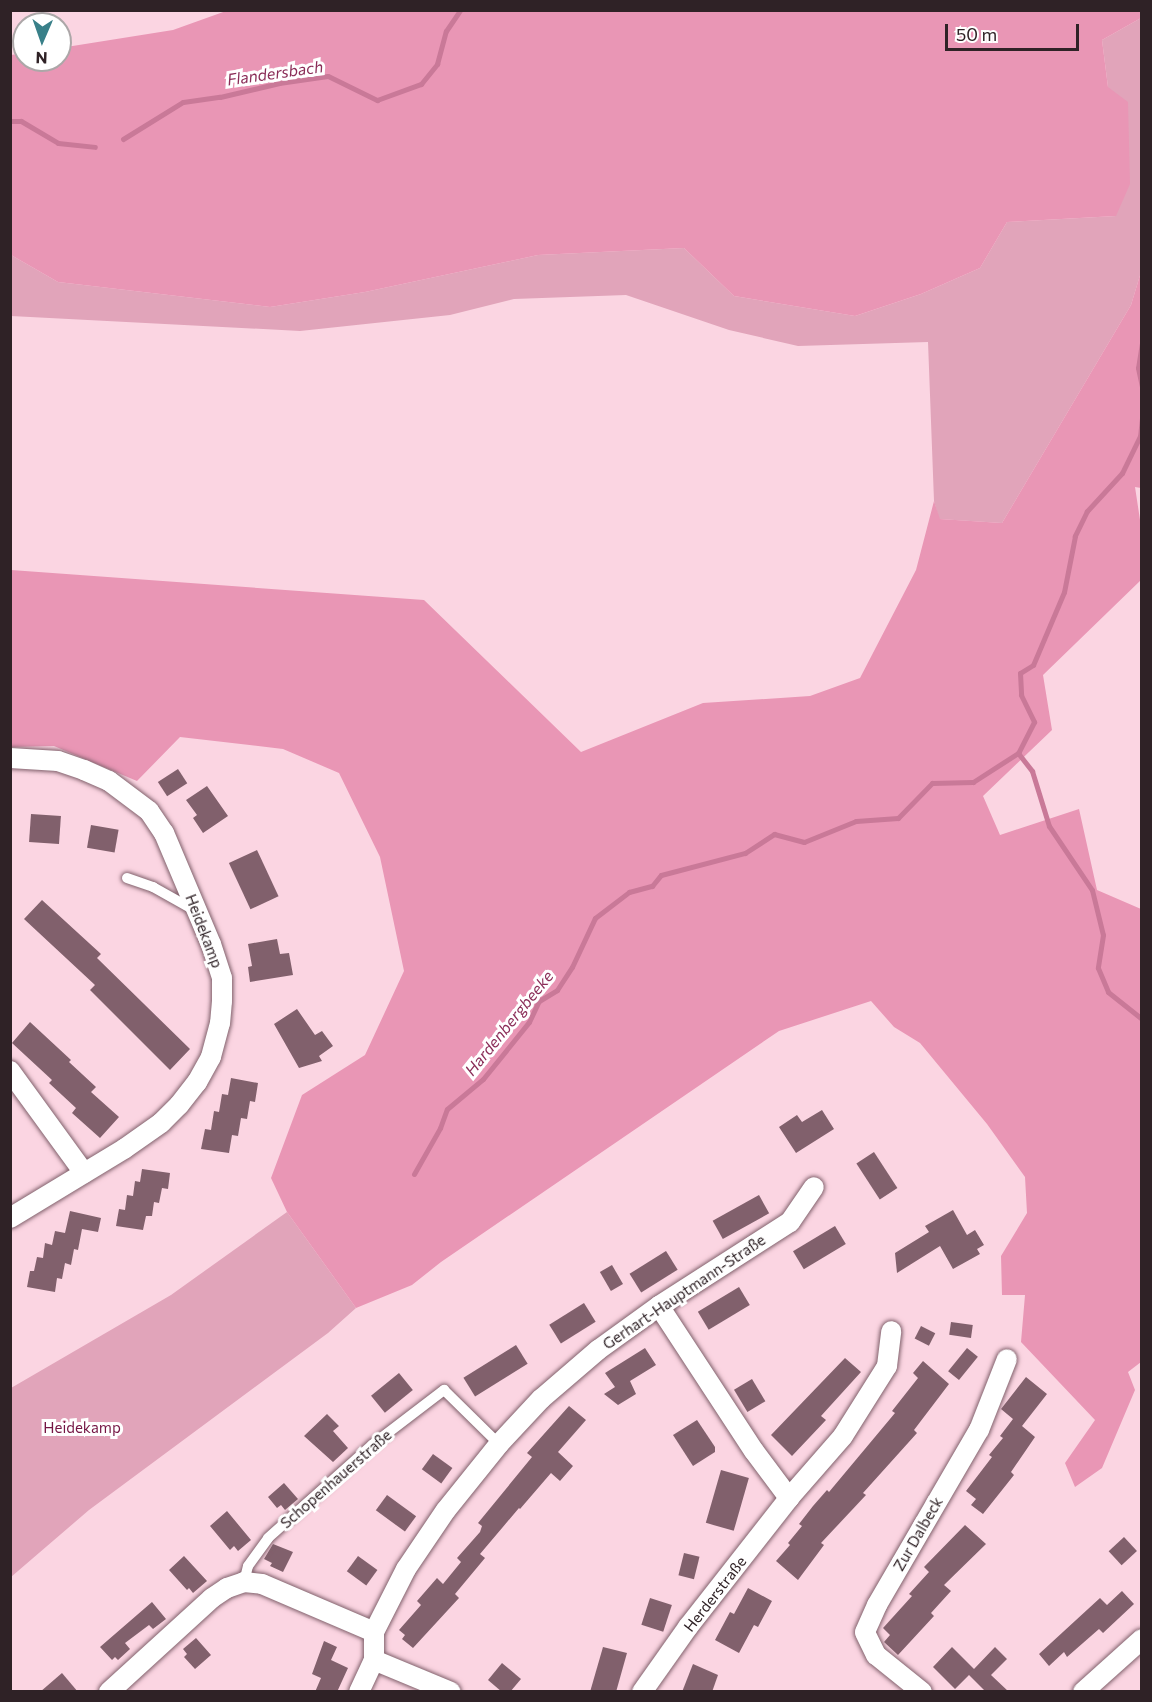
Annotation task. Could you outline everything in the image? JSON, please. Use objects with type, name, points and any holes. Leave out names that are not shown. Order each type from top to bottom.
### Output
[{"type":"street","name":"Heidekamp","points":[[10,758],[30,758],[67,764],[109,781],[149,811],[164,833],[222,978],[220,1023],[210,1057],[189,1094],[161,1123],[10,1218]]},
{"type":"street","points":[[10,1071],[84,1173]]},
{"type":"street","name":"Gerhart-Hauptmann-Straße","points":[[359,1692],[374,1660],[374,1632],[406,1569],[446,1510],[499,1444],[569,1373],[659,1306],[790,1222],[814,1187]]},
{"type":"street","points":[[659,1306],[754,1451],[789,1498]]},
{"type":"street","name":"Herderstraße","points":[[642,1692],[688,1627],[789,1498],[843,1436],[887,1366],[891,1331]]},
{"type":"street","name":"Zur Dalbeck","points":[[922,1692],[876,1655],[865,1632],[877,1605],[979,1430],[1006,1359]]},
{"type":"street","points":[[109,1692],[212,1598],[226,1588],[244,1582],[262,1584],[374,1632]]},
{"type":"street","points":[[1083,1692],[1142,1640]]},
{"type":"street","points":[[374,1660],[451,1692]]},
{"type":"lane","points":[[127,878],[153,887],[197,911]]},
{"type":"lane","name":"Schopenhauerstraße","points":[[244,1582],[248,1566],[268,1538],[372,1445],[444,1390],[499,1444]]},
{"type":"green space","points":[[1141,18],[1141,272],[1131,305],[1002,523],[939,519],[934,501],[928,342],[798,346],[729,330],[626,295],[514,299],[450,315],[300,331],[11,316],[11,255],[58,282],[270,307],[365,292],[538,255],[684,248],[734,296],[855,316],[921,294],[980,268],[1007,222],[1116,216],[1108,87],[1102,40]]},
{"type":"green space","name":"Heidekamp","points":[[287,1212],[356,1308],[328,1333],[89,1510],[11,1577],[11,1388],[171,1295]]},
{"type":"shaded area","points":[[226,11],[1141,11],[1141,18],[1102,40],[1108,87],[1128,102],[1130,184],[1116,216],[1007,222],[980,268],[921,294],[855,316],[734,296],[684,248],[538,255],[365,292],[270,307],[58,282],[11,255],[11,55],[12,72],[72,72],[72,46],[173,30]]},
{"type":"shaded area","points":[[1141,272],[1141,488],[1135,487],[1142,533],[1141,580],[1043,675],[1052,730],[983,796],[1000,835],[1079,809],[1097,890],[1141,909],[1141,1362],[1128,1372],[1135,1390],[1102,1468],[1075,1487],[1065,1463],[1095,1420],[1021,1342],[1025,1295],[1002,1295],[1001,1256],[1027,1213],[1025,1177],[987,1124],[920,1043],[894,1027],[871,1001],[779,1031],[441,1262],[412,1285],[356,1308],[287,1212],[271,1178],[302,1095],[365,1055],[404,971],[380,857],[339,773],[283,749],[180,737],[137,781],[54,746],[11,747],[11,570],[424,600],[581,752],[703,703],[810,696],[860,678],[916,570],[934,501],[940,519],[1002,523],[1131,305]]},
{"type":"building","points":[[178,769],[187,783],[167,796],[158,782]]},
{"type":"building","points":[[207,786],[228,816],[203,833],[193,818],[197,815],[186,800]]},
{"type":"building","points":[[31,814],[61,816],[59,844],[29,842]]},
{"type":"building","points":[[91,825],[119,830],[115,853],[87,848]]},
{"type":"building","points":[[257,850],[279,896],[250,909],[229,863]]},
{"type":"building","points":[[42,900],[101,954],[97,958],[190,1049],[170,1070],[90,990],[95,985],[24,919]]},
{"type":"building","points":[[277,939],[280,954],[289,953],[293,975],[250,982],[248,967],[252,966],[248,944]]},
{"type":"building","points":[[297,1009],[315,1035],[322,1031],[333,1046],[319,1056],[322,1061],[299,1068],[274,1024]]},
{"type":"building","points":[[30,1022],[71,1060],[69,1062],[96,1087],[91,1092],[119,1117],[100,1138],[72,1113],[76,1108],[49,1083],[52,1080],[12,1043]]},
{"type":"building","points":[[231,1078],[258,1083],[255,1102],[250,1101],[247,1119],[241,1118],[238,1136],[232,1135],[229,1153],[201,1149],[205,1129],[211,1130],[214,1111],[219,1112],[222,1094],[228,1095]]},
{"type":"building","points":[[822,1110],[834,1129],[796,1153],[779,1127],[797,1115],[802,1122]]},
{"type":"building","points":[[874,1152],[897,1188],[880,1200],[856,1163]]},
{"type":"building","points":[[142,1169],[170,1173],[168,1189],[162,1188],[159,1203],[154,1202],[152,1216],[146,1216],[143,1230],[116,1226],[119,1209],[125,1210],[127,1195],[133,1196],[135,1181],[140,1182]]},
{"type":"building","points":[[759,1195],[769,1213],[723,1239],[713,1221]]},
{"type":"building","points":[[953,1210],[967,1235],[975,1230],[984,1245],[977,1249],[980,1254],[953,1269],[940,1246],[897,1273],[895,1253],[929,1232],[925,1226]]},
{"type":"building","points":[[70,1211],[101,1218],[98,1232],[82,1229],[78,1250],[74,1249],[71,1265],[65,1263],[62,1279],[57,1278],[55,1292],[27,1287],[30,1271],[34,1271],[37,1257],[43,1258],[45,1243],[52,1245],[55,1231],[65,1233]]},
{"type":"building","points":[[835,1226],[846,1244],[804,1269],[793,1251]]},
{"type":"building","points":[[666,1251],[678,1270],[641,1292],[630,1274]]},
{"type":"building","points":[[612,1265],[623,1284],[611,1291],[600,1272]]},
{"type":"building","points":[[739,1287],[750,1305],[709,1330],[698,1312]]},
{"type":"building","points":[[584,1303],[596,1322],[561,1343],[549,1325]]},
{"type":"building","points":[[951,1322],[973,1325],[971,1338],[949,1335]]},
{"type":"building","points":[[921,1326],[935,1333],[929,1346],[915,1338]]},
{"type":"building","points":[[516,1345],[528,1364],[475,1397],[463,1378]]},
{"type":"building","points":[[645,1348],[656,1365],[630,1381],[636,1394],[618,1405],[604,1394],[615,1387],[605,1373]]},
{"type":"building","points":[[967,1348],[978,1357],[959,1380],[948,1371]]},
{"type":"building","points":[[845,1358],[861,1372],[821,1416],[826,1420],[792,1456],[771,1435]]},
{"type":"building","points":[[923,1361],[949,1384],[914,1430],[917,1433],[863,1493],[866,1495],[821,1543],[824,1545],[798,1580],[776,1561],[790,1545],[788,1543],[802,1526],[799,1524],[813,1506],[827,1490],[829,1492],[895,1413],[892,1411],[918,1378],[913,1373]]},
{"type":"building","points":[[399,1373],[413,1390],[385,1413],[371,1396]]},
{"type":"building","points":[[1026,1377],[1047,1394],[1022,1426],[1035,1437],[1011,1472],[1014,1475],[983,1514],[971,1505],[976,1499],[966,1491],[992,1457],[989,1455],[1003,1438],[1000,1436],[1013,1419],[1001,1409]]},
{"type":"building","points":[[752,1379],[765,1401],[747,1412],[734,1390]]},
{"type":"building","points":[[569,1406],[586,1420],[558,1452],[573,1466],[560,1481],[551,1473],[519,1508],[480,1554],[485,1558],[455,1594],[459,1598],[413,1648],[402,1639],[405,1635],[399,1630],[421,1605],[417,1601],[437,1578],[443,1584],[461,1562],[457,1558],[480,1532],[482,1526],[478,1523],[532,1457],[527,1453]]},
{"type":"building","points":[[327,1414],[339,1426],[333,1431],[348,1448],[333,1462],[304,1436]]},
{"type":"building","points":[[697,1420],[715,1447],[715,1452],[693,1466],[673,1435]]},
{"type":"building","points":[[433,1454],[452,1468],[441,1483],[422,1469]]},
{"type":"building","points":[[721,1470],[749,1478],[734,1531],[706,1523]]},
{"type":"building","points":[[284,1483],[298,1499],[285,1510],[281,1505],[277,1508],[268,1497]]},
{"type":"building","points":[[387,1495],[416,1516],[405,1532],[376,1510]]},
{"type":"building","points":[[227,1511],[251,1540],[238,1551],[234,1546],[230,1550],[210,1526]]},
{"type":"building","points":[[965,1525],[986,1544],[944,1585],[951,1591],[931,1613],[934,1616],[898,1655],[884,1642],[890,1635],[883,1628],[912,1596],[909,1594],[929,1572],[924,1567]]},
{"type":"building","points":[[1124,1537],[1137,1551],[1122,1565],[1109,1551]]},
{"type":"building","points":[[273,1544],[293,1552],[283,1572],[270,1566],[272,1563],[264,1559]]},
{"type":"building","points":[[684,1553],[700,1557],[694,1579],[678,1575]]},
{"type":"building","points":[[184,1556],[207,1581],[193,1593],[189,1588],[187,1590],[169,1570]]},
{"type":"building","points":[[358,1556],[377,1570],[366,1585],[347,1571]]},
{"type":"building","points":[[748,1588],[772,1601],[758,1627],[754,1625],[739,1653],[715,1640],[730,1612],[734,1614]]},
{"type":"building","points":[[1122,1591],[1134,1604],[1103,1633],[1099,1629],[1067,1657],[1064,1652],[1049,1666],[1039,1654],[1100,1598],[1107,1605]]},
{"type":"building","points":[[650,1598],[672,1605],[663,1632],[641,1625]]},
{"type":"building","points":[[152,1602],[166,1619],[153,1629],[149,1625],[125,1643],[130,1649],[118,1660],[115,1657],[112,1660],[100,1647]]},
{"type":"building","points":[[196,1638],[211,1655],[195,1669],[184,1657],[187,1654],[183,1649]]},
{"type":"building","points":[[324,1641],[337,1647],[331,1660],[348,1668],[337,1692],[315,1692],[321,1678],[312,1674]]},
{"type":"building","points":[[603,1647],[627,1653],[616,1692],[590,1692]]},
{"type":"building","points":[[952,1647],[974,1669],[995,1647],[1007,1659],[991,1675],[1009,1692],[986,1692],[969,1675],[955,1689],[933,1667]]},
{"type":"building","points":[[502,1663],[521,1679],[510,1692],[502,1692],[488,1680]]},
{"type":"building","points":[[693,1664],[718,1675],[712,1692],[682,1692]]},
{"type":"building","points":[[62,1673],[78,1692],[40,1692]]},
{"type":"waterway","name":"Flandersbach","points":[[123,139],[183,102],[220,97],[279,83],[328,76],[377,100],[421,84],[437,64],[446,31],[460,10]]},
{"type":"waterway","name":"Flandersbach","points":[[10,121],[21,121],[58,143],[95,147]]},
{"type":"waterway","points":[[1142,343],[1138,368],[1142,387]]},
{"type":"waterway","points":[[1142,418],[1140,436],[1122,473],[1087,511],[1075,536],[1064,592],[1033,665],[1020,673],[1021,695],[1034,722],[1018,753],[1032,771],[1049,826],[1092,890],[1103,935],[1098,968],[1108,992],[1142,1019]]},
{"type":"waterway","name":"Hardenbergbeeke","points":[[414,1174],[440,1128],[447,1109],[483,1079],[529,1022],[539,1001],[557,990],[572,967],[595,918],[629,892],[652,886],[661,875],[745,853],[774,834],[804,842],[856,821],[898,818],[932,783],[973,782],[1018,753]]}]
